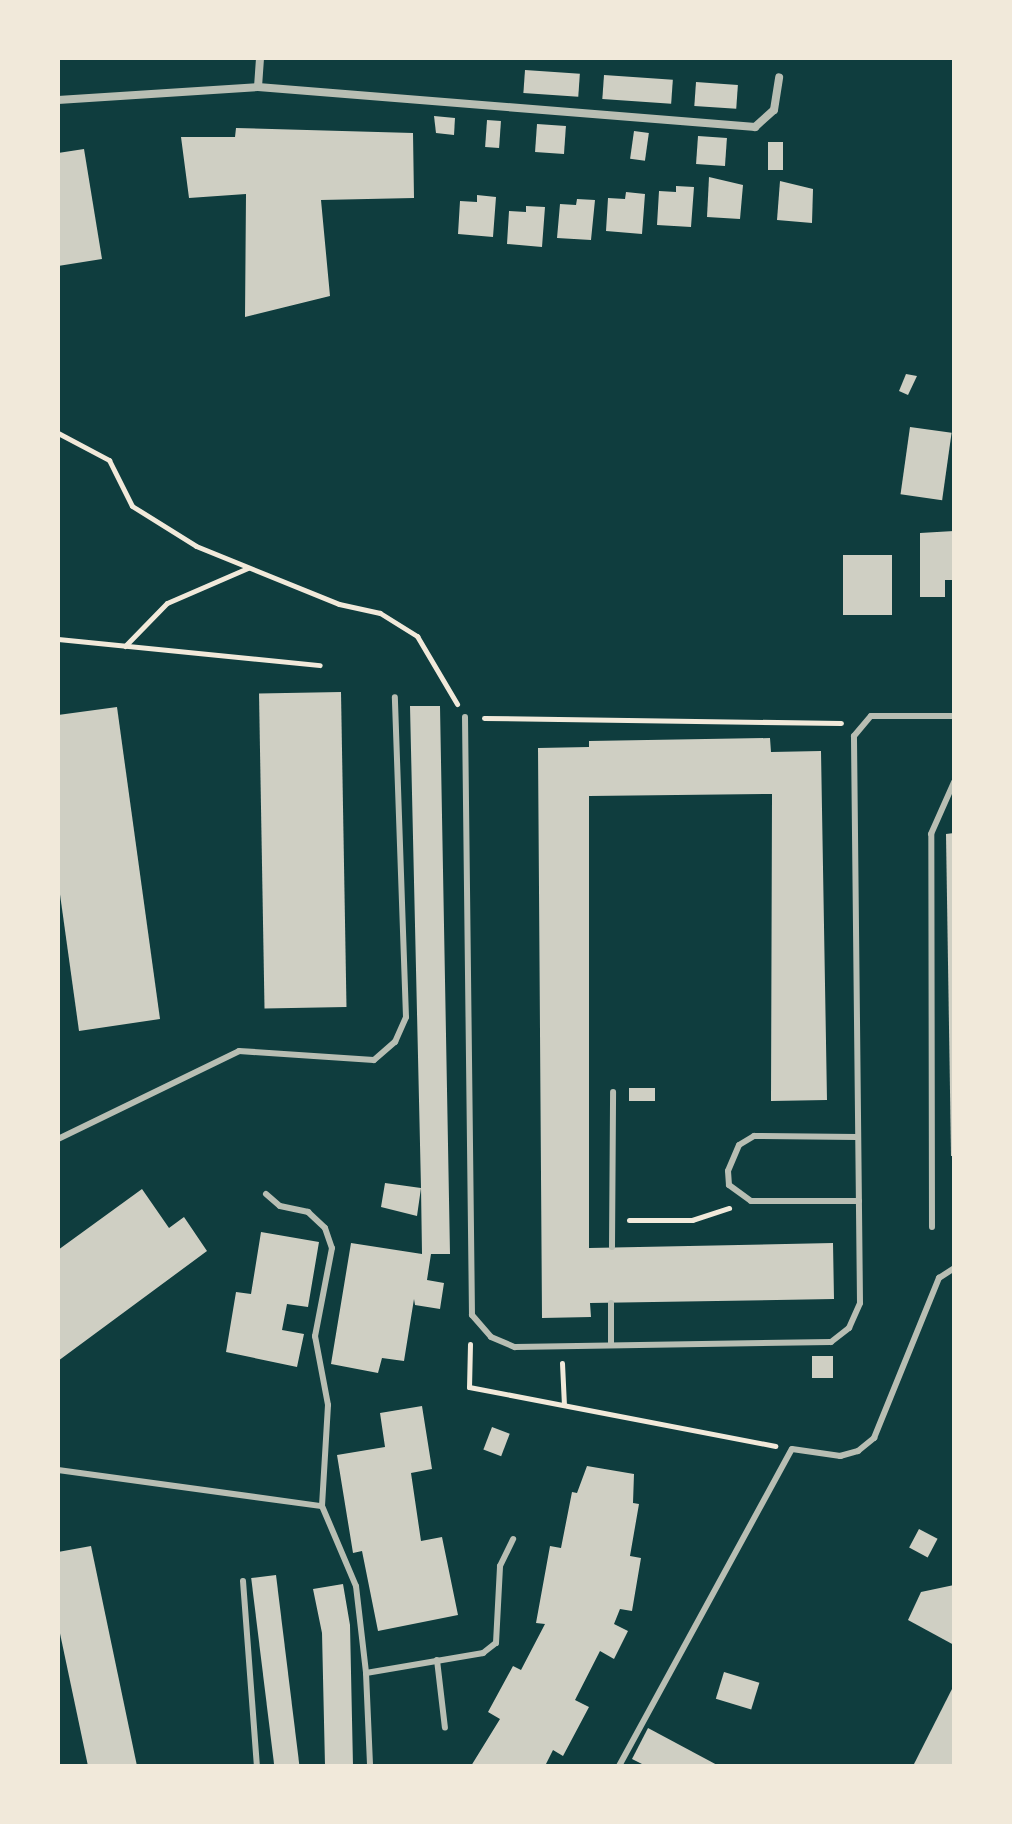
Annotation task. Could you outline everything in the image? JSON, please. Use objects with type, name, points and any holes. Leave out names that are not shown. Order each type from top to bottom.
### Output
[{"type":"street","points":[[258,87],[260,58]]},
{"type":"street","points":[[58,100],[258,87],[755,127],[774,110],[779,77]]},
{"type":"lane","points":[[58,1139],[239,1051],[374,1060],[395,1042],[406,1017],[395,697]]},
{"type":"lane","points":[[465,717],[472,1315],[491,1337],[515,1347],[831,1342],[849,1328],[860,1303],[854,736],[861,723],[871,716],[954,716]]},
{"type":"lane","points":[[932,1227],[931,834],[954,782]]},
{"type":"lane","points":[[612,1247],[613,1092]]},
{"type":"lane","points":[[857,1137],[754,1136],[739,1145],[728,1171],[729,1185],[751,1201],[859,1201]]},
{"type":"lane","points":[[266,1194],[280,1206],[308,1212],[325,1228],[332,1248],[315,1336],[328,1405],[322,1506],[356,1586],[366,1673],[370,1764]]},
{"type":"lane","points":[[619,1766],[792,1449],[840,1456],[858,1451],[874,1438],[939,1278],[953,1269]]},
{"type":"lane","points":[[611,1303],[611,1345]]},
{"type":"lane","points":[[58,1470],[322,1506]]},
{"type":"lane","points":[[366,1673],[483,1653],[496,1643],[500,1566],[513,1539]]},
{"type":"lane","points":[[243,1581],[257,1766]]},
{"type":"lane","points":[[437,1660],[445,1728]]},
{"type":"path","points":[[58,433],[109,460],[132,506],[196,546],[339,604],[380,613],[417,636],[465,717],[861,723]]},
{"type":"path","points":[[125,646],[167,603],[249,567]]},
{"type":"path","points":[[58,639],[320,665]]},
{"type":"path","points":[[612,1220],[692,1220],[751,1201]]},
{"type":"path","points":[[472,1315],[469,1387],[792,1449]]},
{"type":"path","points":[[563,1369],[564,1405]]},
{"type":"building","points":[[525,70],[580,74],[578,97],[523,93]]},
{"type":"building","points":[[604,75],[673,80],[671,104],[602,99]]},
{"type":"building","points":[[696,82],[738,85],[736,109],[694,106]]},
{"type":"building","points":[[434,116],[455,118],[454,135],[436,133]]},
{"type":"building","points":[[487,120],[501,121],[499,148],[485,147]]},
{"type":"building","points":[[537,124],[566,126],[564,154],[535,152]]},
{"type":"building","points":[[236,128],[413,133],[414,198],[321,200],[330,296],[245,317],[246,194],[189,198],[181,137],[235,137]]},
{"type":"building","points":[[634,131],[649,133],[645,161],[630,159]]},
{"type":"building","points":[[698,136],[727,138],[725,166],[696,164]]},
{"type":"building","points":[[768,142],[783,142],[783,170],[768,170]]},
{"type":"building","points":[[84,149],[102,259],[58,266],[58,153]]},
{"type":"building","points":[[709,177],[743,185],[740,219],[707,217]]},
{"type":"building","points":[[780,181],[813,189],[812,223],[777,220]]},
{"type":"building","points":[[676,186],[694,187],[691,227],[657,225],[659,191],[676,192]]},
{"type":"building","points":[[626,192],[645,194],[642,234],[606,231],[608,198],[625,199]]},
{"type":"building","points":[[477,195],[496,197],[493,237],[458,234],[460,201],[477,202]]},
{"type":"building","points":[[577,199],[595,200],[591,240],[557,238],[560,204],[576,205]]},
{"type":"building","points":[[526,206],[545,207],[542,247],[507,244],[509,211],[526,212]]},
{"type":"building","points":[[906,374],[917,376],[908,395],[899,391]]},
{"type":"building","points":[[910,427],[952,433],[942,500],[901,494]]},
{"type":"building","points":[[954,531],[954,580],[945,580],[945,597],[920,597],[920,533]]},
{"type":"building","points":[[843,555],[892,555],[892,615],[843,615]]},
{"type":"building","points":[[341,692],[346,1007],[265,1008],[259,693]]},
{"type":"building","points":[[410,706],[440,706],[450,1254],[431,1254],[427,1280],[444,1283],[440,1309],[415,1305],[414,1299],[404,1361],[382,1358],[378,1373],[331,1364],[351,1243],[422,1254]]},
{"type":"building","points":[[117,707],[160,1019],[79,1031],[58,880],[58,715]]},
{"type":"building","points":[[770,738],[771,752],[821,751],[827,1100],[771,1101],[772,794],[589,796],[589,1248],[833,1243],[834,1299],[590,1303],[591,1317],[542,1318],[538,748],[589,747],[589,741]]},
{"type":"building","points":[[954,833],[954,1156],[951,1156],[946,834]]},
{"type":"building","points":[[629,1088],[655,1088],[655,1101],[629,1101]]},
{"type":"building","points":[[385,1183],[421,1188],[417,1216],[381,1207]]},
{"type":"building","points":[[142,1189],[169,1228],[184,1217],[207,1251],[58,1361],[58,1250]]},
{"type":"building","points":[[261,1232],[319,1242],[308,1307],[287,1304],[282,1330],[304,1334],[297,1367],[226,1352],[236,1292],[251,1294]]},
{"type":"building","points":[[812,1356],[833,1356],[833,1378],[812,1378]]},
{"type":"building","points":[[422,1406],[432,1469],[411,1473],[421,1541],[442,1537],[458,1615],[378,1631],[362,1551],[353,1553],[337,1455],[385,1447],[380,1413]]},
{"type":"building","points":[[492,1427],[510,1434],[501,1456],[483,1449]]},
{"type":"building","points":[[587,1466],[634,1474],[633,1503],[639,1504],[630,1556],[641,1558],[632,1611],[620,1609],[614,1624],[628,1631],[614,1659],[600,1651],[575,1700],[589,1707],[563,1756],[553,1750],[545,1766],[471,1766],[500,1719],[488,1712],[513,1666],[521,1670],[545,1624],[536,1623],[550,1546],[561,1548],[572,1492],[577,1493]]},
{"type":"building","points":[[919,1529],[938,1539],[928,1557],[909,1548]]},
{"type":"building","points":[[91,1546],[137,1766],[88,1766],[58,1624],[58,1552]]},
{"type":"building","points":[[276,1575],[299,1766],[274,1766],[251,1578]]},
{"type":"building","points":[[343,1584],[350,1625],[353,1766],[325,1766],[322,1633],[313,1589]]},
{"type":"building","points":[[954,1585],[954,1645],[908,1620],[921,1592]]},
{"type":"building","points":[[724,1672],[759,1683],[751,1710],[716,1699]]},
{"type":"building","points":[[954,1685],[954,1766],[913,1766]]},
{"type":"building","points":[[648,1728],[719,1766],[646,1766],[632,1759]]}]
